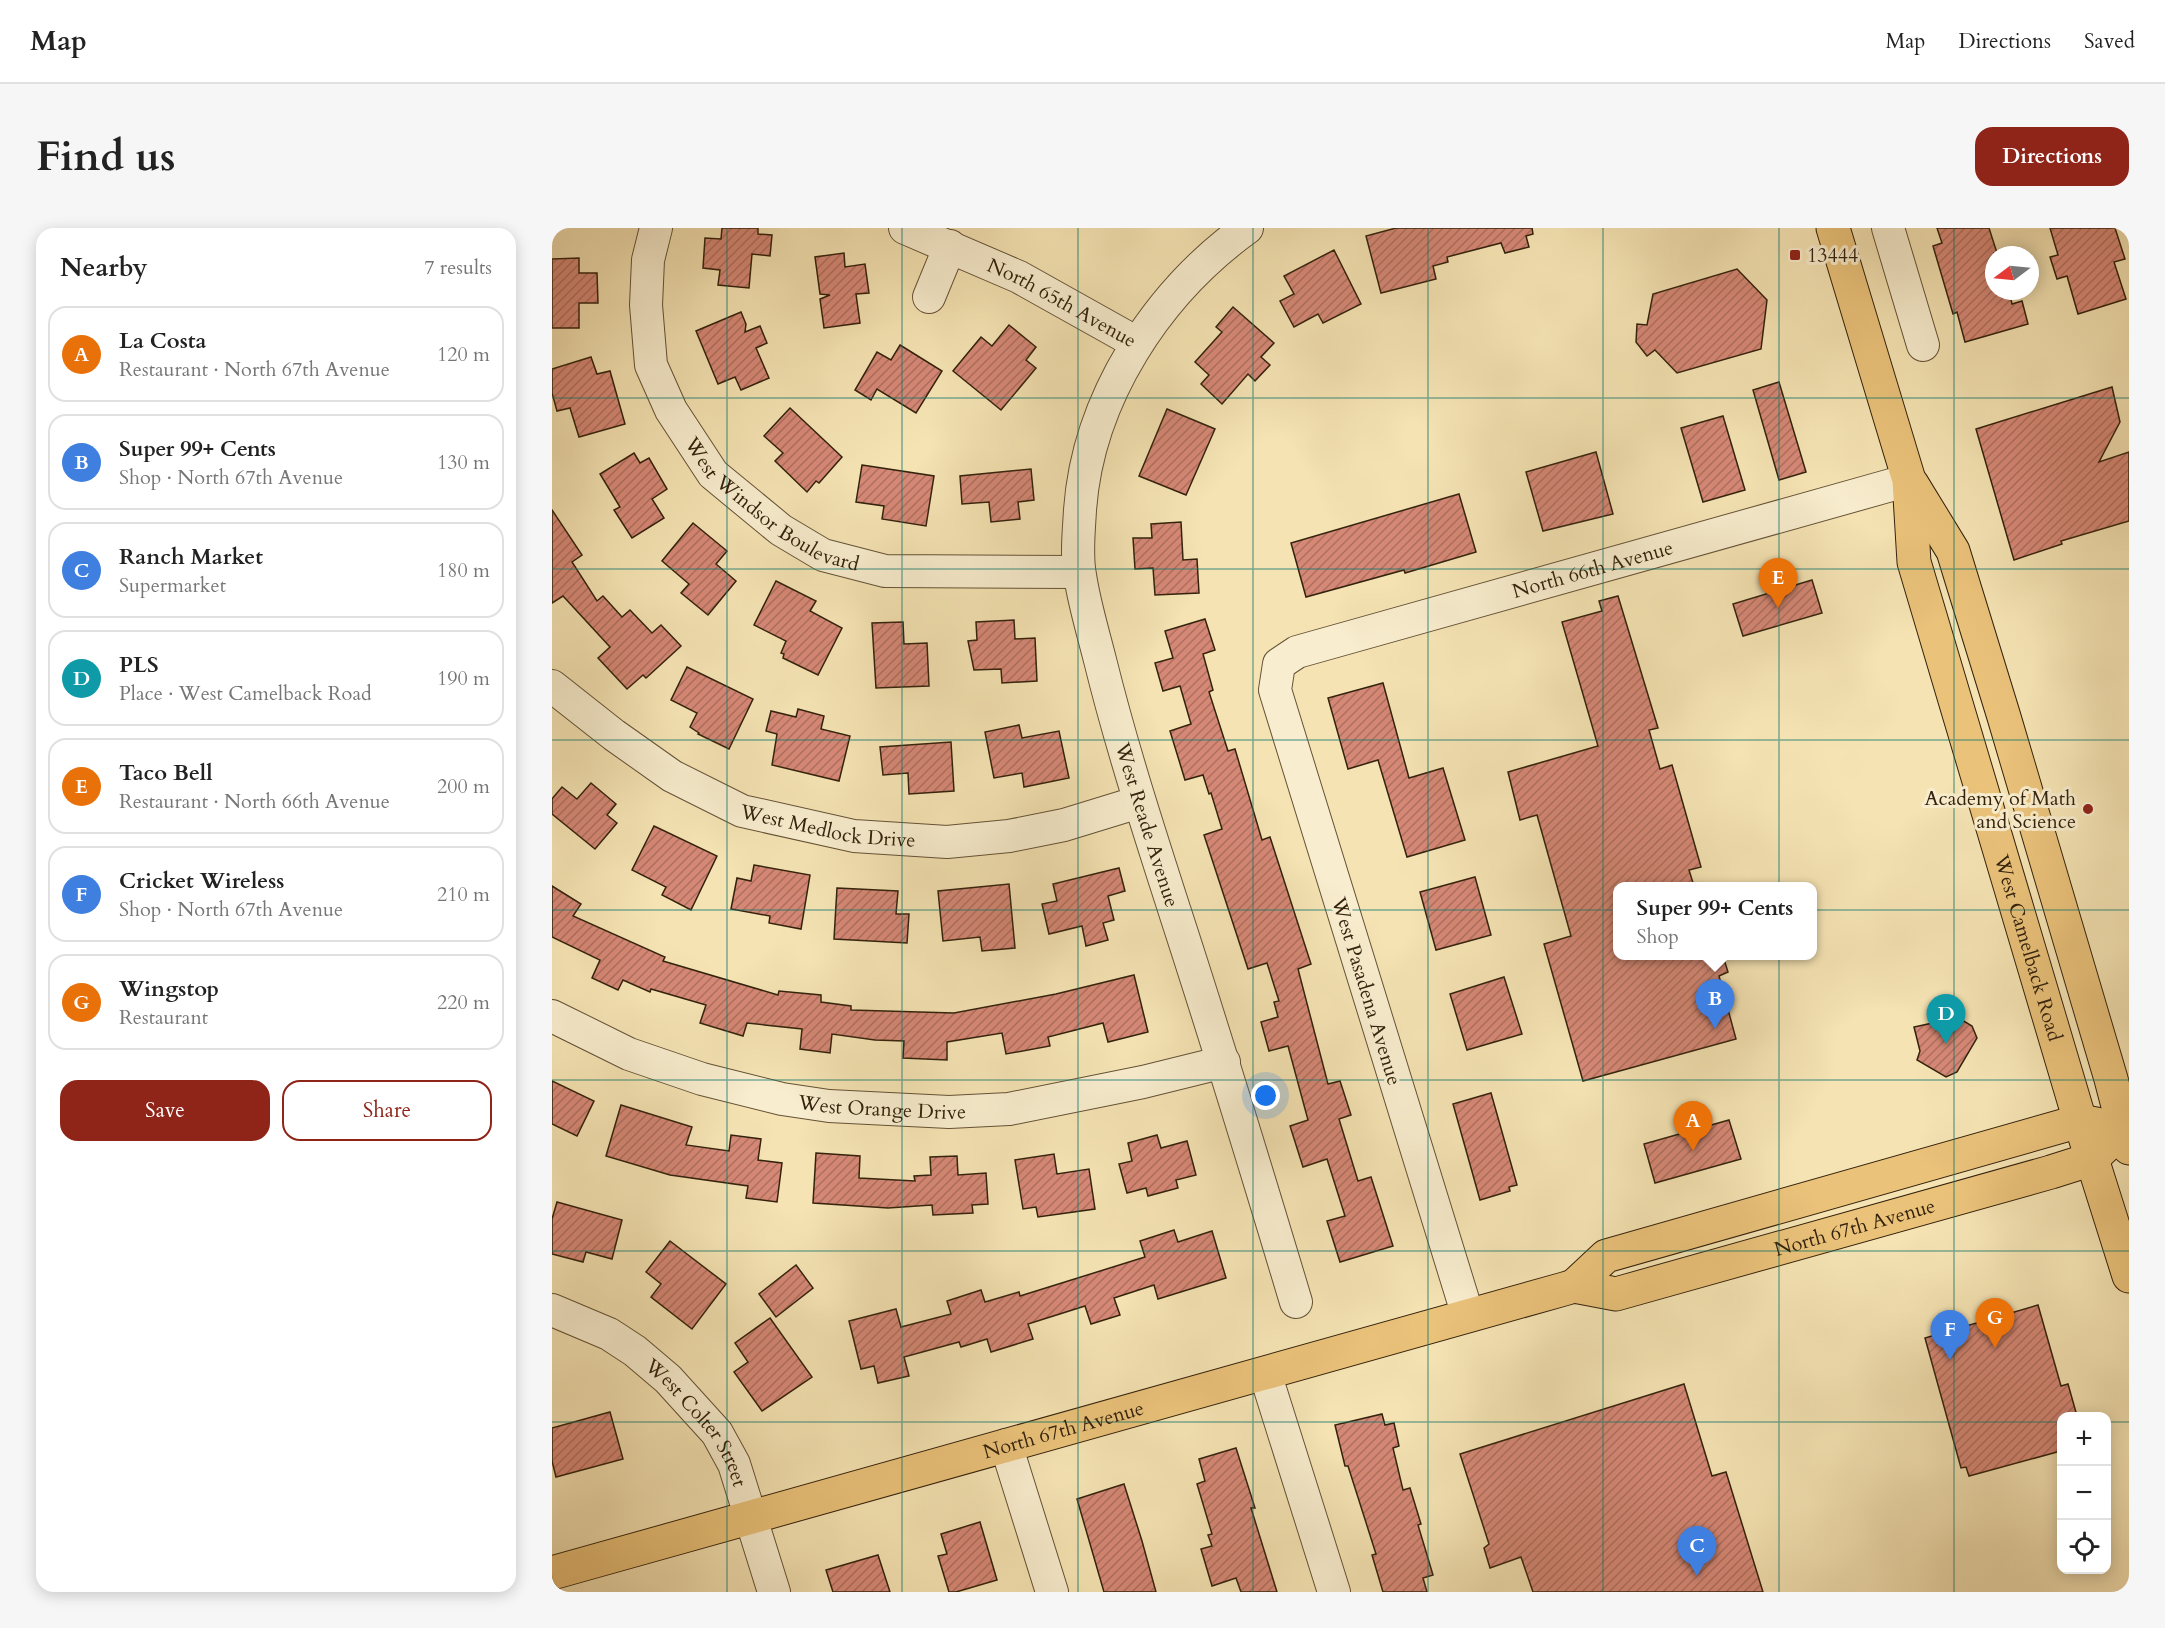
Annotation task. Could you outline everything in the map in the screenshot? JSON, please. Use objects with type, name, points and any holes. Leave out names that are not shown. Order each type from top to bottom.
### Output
[{"type":"main road","name":"West Camelback Road","points":[[1833,228],[1909,480],[1914,562],[2080,1121],[2129,1276]]},
{"type":"main road","name":"West Camelback Road","points":[[1909,480],[1953,551],[2127,1135]]},
{"type":"main road","name":"North 67th Avenue","points":[[1574,1286],[1606,1256],[2080,1121],[2127,1135]]},
{"type":"main road","name":"North 67th Avenue","points":[[552,1573],[1574,1286],[1616,1294],[2092,1159],[2127,1135]]},
{"type":"street","name":"West Windsor Boulevard","points":[[656,228],[648,260],[646,305],[651,365],[671,410],[713,474],[781,530],[823,555],[885,571],[1079,572]]},
{"type":"street","name":"North 65th Avenue","points":[[905,228],[948,239],[1019,276],[1137,344],[1182,287],[1247,228]]},
{"type":"street","points":[[1888,228],[1923,345]]},
{"type":"street","points":[[928,297],[948,239]]},
{"type":"street","name":"West Reade Avenue","points":[[1137,344],[1115,382],[1090,446],[1080,509],[1079,572],[1106,685],[1139,802],[1224,1062],[1296,1302]]},
{"type":"street","name":"North 66th Avenue","points":[[1279,664],[1297,652],[1909,480]]},
{"type":"street","name":"West Pasadena Avenue","points":[[1279,664],[1275,690],[1467,1317]]},
{"type":"street","name":"West Medlock Drive","points":[[552,686],[614,735],[672,776],[742,811],[854,837],[947,842],[1009,836],[1064,825],[1139,802]]},
{"type":"street","name":"West Orange Drive","points":[[552,1016],[629,1054],[702,1079],[782,1099],[830,1106],[949,1112],[1008,1109],[1143,1083],[1224,1062]]},
{"type":"street","name":"West Colter Street","points":[[552,1310],[609,1334],[668,1379],[717,1433],[734,1464],[774,1592]]},
{"type":"street","points":[[1266,1373],[1334,1592]]},
{"type":"street","points":[[1006,1445],[1052,1592]]},
{"type":"building","points":[[722,228],[758,228],[758,234],[772,235],[770,256],[752,254],[749,288],[718,285],[720,270],[703,268],[705,238],[721,239]]},
{"type":"building","points":[[1396,228],[1532,228],[1533,234],[1526,236],[1529,247],[1505,253],[1501,243],[1447,257],[1448,262],[1433,266],[1436,279],[1381,293],[1366,236]]},
{"type":"building","points":[[1937,228],[1989,228],[1995,246],[1985,246],[1985,300],[2011,300],[2012,304],[2022,301],[2028,324],[1965,342],[1957,312],[1953,314],[1933,246],[1942,243]]},
{"type":"building","points":[[2050,228],[2115,228],[2125,259],[2114,262],[2126,299],[2078,314],[2067,276],[2057,279],[2050,257],[2058,255]]},
{"type":"building","points":[[1334,250],[1361,304],[1323,323],[1318,314],[1294,327],[1280,301],[1294,294],[1284,276]]},
{"type":"building","points":[[844,253],[845,267],[865,264],[869,293],[856,294],[860,323],[824,328],[820,299],[830,295],[820,294],[815,257]]},
{"type":"building","points":[[579,258],[579,273],[597,273],[598,303],[579,303],[579,328],[552,328],[552,259]]},
{"type":"building","points":[[1737,269],[1767,300],[1761,349],[1677,373],[1655,350],[1647,356],[1636,342],[1637,324],[1647,325],[1653,294]]},
{"type":"building","points":[[1233,307],[1274,343],[1261,357],[1270,365],[1255,381],[1248,374],[1222,404],[1201,384],[1209,375],[1195,362],[1222,332],[1216,327]]},
{"type":"building","points":[[741,312],[746,324],[745,332],[760,326],[767,343],[756,348],[769,378],[741,390],[735,377],[718,384],[696,331]]},
{"type":"building","points":[[1009,325],[1036,347],[1026,360],[1036,368],[1001,410],[953,371],[981,337],[992,346]]},
{"type":"building","points":[[900,345],[942,371],[916,413],[877,389],[871,400],[855,390],[877,352],[891,360]]},
{"type":"building","points":[[591,357],[597,374],[610,371],[625,424],[579,437],[570,408],[557,411],[552,393],[552,369]]},
{"type":"building","points":[[1779,382],[1806,472],[1779,480],[1753,390]]},
{"type":"building","points":[[2112,387],[2120,422],[2099,462],[2129,452],[2129,521],[2061,541],[2062,544],[2014,560],[1976,429]]},
{"type":"building","points":[[790,408],[842,457],[819,483],[816,481],[807,492],[775,461],[783,453],[764,436]]},
{"type":"building","points":[[1167,409],[1215,429],[1186,495],[1139,476]]},
{"type":"building","points":[[1723,416],[1745,490],[1703,502],[1681,428]]},
{"type":"building","points":[[1596,452],[1613,514],[1543,531],[1526,472]]},
{"type":"building","points":[[634,453],[640,463],[649,458],[667,489],[652,499],[664,518],[632,538],[614,510],[620,507],[600,474]]},
{"type":"building","points":[[862,465],[934,476],[926,526],[882,519],[884,506],[856,502]]},
{"type":"building","points":[[1031,469],[1034,500],[1018,502],[1020,519],[991,522],[989,502],[962,504],[960,476]]},
{"type":"building","points":[[1459,494],[1476,552],[1405,573],[1404,570],[1306,597],[1291,543]]},
{"type":"building","points":[[552,510],[582,555],[572,562],[597,601],[603,596],[622,617],[630,610],[652,633],[661,625],[681,646],[646,678],[643,675],[627,689],[598,658],[610,647],[563,596],[552,603]]},
{"type":"building","points":[[1181,522],[1183,560],[1197,559],[1199,593],[1155,595],[1153,568],[1135,569],[1133,538],[1152,538],[1151,524]]},
{"type":"building","points":[[693,523],[727,551],[716,564],[736,581],[708,615],[681,593],[689,584],[662,561]]},
{"type":"building","points":[[1812,580],[1822,613],[1743,636],[1733,604]]},
{"type":"building","points":[[776,581],[816,601],[810,611],[842,628],[818,675],[783,658],[784,654],[781,653],[786,641],[754,625]]},
{"type":"building","points":[[1618,596],[1658,728],[1649,730],[1660,769],[1672,765],[1701,867],[1689,870],[1693,882],[1613,882],[1613,960],[1724,960],[1728,972],[1719,976],[1736,1039],[1583,1081],[1544,944],[1571,936],[1537,815],[1520,820],[1508,772],[1598,746],[1562,622],[1602,611],[1599,601]]},
{"type":"building","points":[[1205,619],[1215,650],[1203,654],[1213,690],[1209,692],[1228,751],[1235,749],[1262,840],[1270,837],[1311,964],[1298,969],[1328,1084],[1340,1081],[1351,1115],[1339,1119],[1358,1181],[1371,1177],[1393,1246],[1340,1262],[1327,1221],[1345,1216],[1327,1159],[1303,1167],[1290,1126],[1308,1120],[1288,1046],[1269,1051],[1261,1022],[1278,1017],[1274,1002],[1279,1001],[1267,963],[1248,969],[1204,835],[1222,829],[1211,793],[1209,794],[1203,775],[1185,780],[1170,731],[1191,724],[1180,686],[1163,691],[1155,663],[1173,658],[1165,631]]},
{"type":"building","points":[[1014,620],[1015,639],[1035,638],[1037,681],[1002,683],[1001,669],[974,670],[968,641],[977,640],[976,622]]},
{"type":"building","points":[[903,622],[904,644],[927,643],[929,686],[876,688],[872,623]]},
{"type":"building","points":[[687,667],[753,699],[729,749],[698,734],[690,727],[697,713],[671,700]]},
{"type":"building","points":[[1383,683],[1409,778],[1443,768],[1465,840],[1407,857],[1378,760],[1348,769],[1328,698]]},
{"type":"building","points":[[798,709],[824,716],[821,729],[850,736],[839,781],[772,765],[777,734],[766,731],[771,711],[796,717]]},
{"type":"building","points":[[1019,725],[1022,738],[1059,731],[1069,778],[1024,787],[1022,773],[994,778],[985,732]]},
{"type":"building","points":[[951,742],[954,791],[909,794],[908,773],[883,775],[880,747]]},
{"type":"building","points":[[591,783],[616,804],[607,815],[617,823],[595,849],[552,814],[552,799],[562,787],[577,799]]},
{"type":"building","points":[[654,826],[717,856],[691,910],[662,895],[666,887],[632,870]]},
{"type":"building","points":[[754,865],[810,875],[801,929],[769,923],[770,916],[731,909],[737,878],[751,881]]},
{"type":"building","points":[[1119,868],[1125,891],[1108,896],[1114,920],[1103,923],[1108,940],[1086,946],[1082,926],[1049,934],[1042,904],[1057,901],[1053,884]]},
{"type":"building","points":[[1475,877],[1491,935],[1436,950],[1420,892]]},
{"type":"building","points":[[1009,884],[1015,948],[982,951],[980,937],[943,941],[938,891]]},
{"type":"building","points":[[552,886],[581,904],[573,916],[665,957],[663,961],[778,995],[779,991],[821,995],[821,1002],[851,1006],[851,1010],[954,1013],[1056,994],[1134,975],[1148,1032],[1108,1042],[1103,1023],[1048,1037],[1050,1046],[1006,1054],[1002,1033],[947,1042],[947,1060],[903,1058],[904,1041],[875,1040],[832,1034],[830,1053],[800,1049],[802,1029],[747,1023],[743,1036],[700,1023],[706,1005],[651,989],[650,992],[623,980],[618,990],[592,978],[600,960],[552,937]]},
{"type":"building","points":[[837,888],[898,891],[896,914],[909,914],[907,943],[834,939]]},
{"type":"building","points":[[1504,977],[1522,1034],[1467,1050],[1450,994]]},
{"type":"building","points":[[1942,1008],[1972,1026],[1977,1038],[1957,1072],[1946,1077],[1917,1060],[1920,1051],[1914,1027],[1937,1022]]},
{"type":"building","points":[[552,1081],[594,1101],[577,1136],[552,1124]]},
{"type":"building","points":[[1491,1093],[1517,1185],[1509,1187],[1510,1191],[1480,1200],[1453,1104]]},
{"type":"building","points":[[621,1105],[692,1127],[686,1145],[729,1151],[731,1135],[761,1139],[758,1160],[782,1163],[777,1202],[746,1198],[748,1186],[670,1175],[606,1156]]},
{"type":"building","points":[[1729,1120],[1741,1159],[1655,1183],[1644,1144]]},
{"type":"building","points":[[1157,1135],[1161,1148],[1187,1141],[1196,1175],[1176,1180],[1178,1188],[1148,1196],[1146,1188],[1127,1193],[1119,1164],[1132,1161],[1128,1143]]},
{"type":"building","points":[[816,1153],[860,1156],[859,1178],[915,1181],[914,1176],[931,1175],[930,1157],[957,1156],[958,1175],[986,1173],[988,1204],[972,1205],[973,1213],[933,1215],[932,1205],[888,1208],[813,1203]]},
{"type":"building","points":[[1054,1154],[1057,1174],[1089,1169],[1095,1209],[1038,1217],[1036,1207],[1023,1209],[1015,1160]]},
{"type":"building","points":[[557,1202],[622,1220],[612,1259],[586,1252],[583,1262],[552,1254],[552,1219]]},
{"type":"building","points":[[1174,1230],[1178,1242],[1212,1231],[1226,1278],[1158,1299],[1154,1285],[1114,1298],[1120,1315],[1091,1324],[1085,1306],[1028,1324],[1033,1339],[991,1352],[987,1339],[961,1347],[959,1342],[904,1357],[909,1376],[878,1383],[874,1366],[861,1369],[849,1321],[896,1309],[901,1327],[951,1314],[947,1301],[981,1290],[985,1302],[1019,1292],[1020,1296],[1145,1257],[1140,1241]]},
{"type":"building","points":[[670,1241],[726,1284],[692,1329],[651,1297],[661,1284],[646,1272]]},
{"type":"building","points":[[796,1265],[813,1288],[776,1317],[759,1294]]},
{"type":"building","points":[[2038,1305],[2061,1386],[2068,1384],[2076,1412],[2057,1412],[2057,1452],[1969,1476],[1966,1467],[1961,1468],[1925,1338]]},
{"type":"building","points":[[770,1318],[812,1377],[762,1411],[734,1372],[748,1362],[735,1343]]},
{"type":"building","points":[[1684,1384],[1712,1476],[1726,1472],[1763,1592],[1533,1592],[1521,1557],[1490,1568],[1484,1548],[1489,1544],[1460,1454]]},
{"type":"building","points":[[610,1412],[623,1459],[556,1477],[552,1461],[552,1428]]},
{"type":"building","points":[[1382,1414],[1385,1425],[1394,1423],[1399,1446],[1393,1448],[1403,1490],[1410,1488],[1421,1524],[1418,1525],[1433,1575],[1423,1578],[1427,1592],[1383,1592],[1372,1555],[1376,1554],[1348,1466],[1345,1466],[1335,1425]]},
{"type":"building","points":[[1236,1448],[1255,1508],[1251,1508],[1277,1592],[1241,1592],[1236,1578],[1212,1586],[1201,1549],[1212,1546],[1208,1535],[1212,1534],[1197,1484],[1205,1481],[1199,1459]]},
{"type":"building","points":[[1124,1484],[1156,1592],[1104,1592],[1077,1499]]},
{"type":"building","points":[[980,1522],[997,1580],[949,1592],[938,1556],[947,1554],[941,1534]]},
{"type":"building","points":[[878,1555],[890,1592],[833,1592],[826,1570]]},
{"type":"place","name":"13444","points":[[1795,255]]},
{"type":"place","name":"Taco Bell","points":[[1778,608]]},
{"type":"place","name":"Academy of Math and Science","points":[[2088,809]]},
{"type":"place","name":"Super 99+ Cents","points":[[1715,1029]]},
{"type":"place","name":"PLS","points":[[1946,1044]]},
{"type":"place","name":"La Costa","points":[[1693,1151]]},
{"type":"place","name":"Wingstop","points":[[1995,1348]]},
{"type":"place","name":"Cricket Wireless","points":[[1950,1360]]},
{"type":"place","name":"Ranch Market","points":[[1697,1576]]}]
